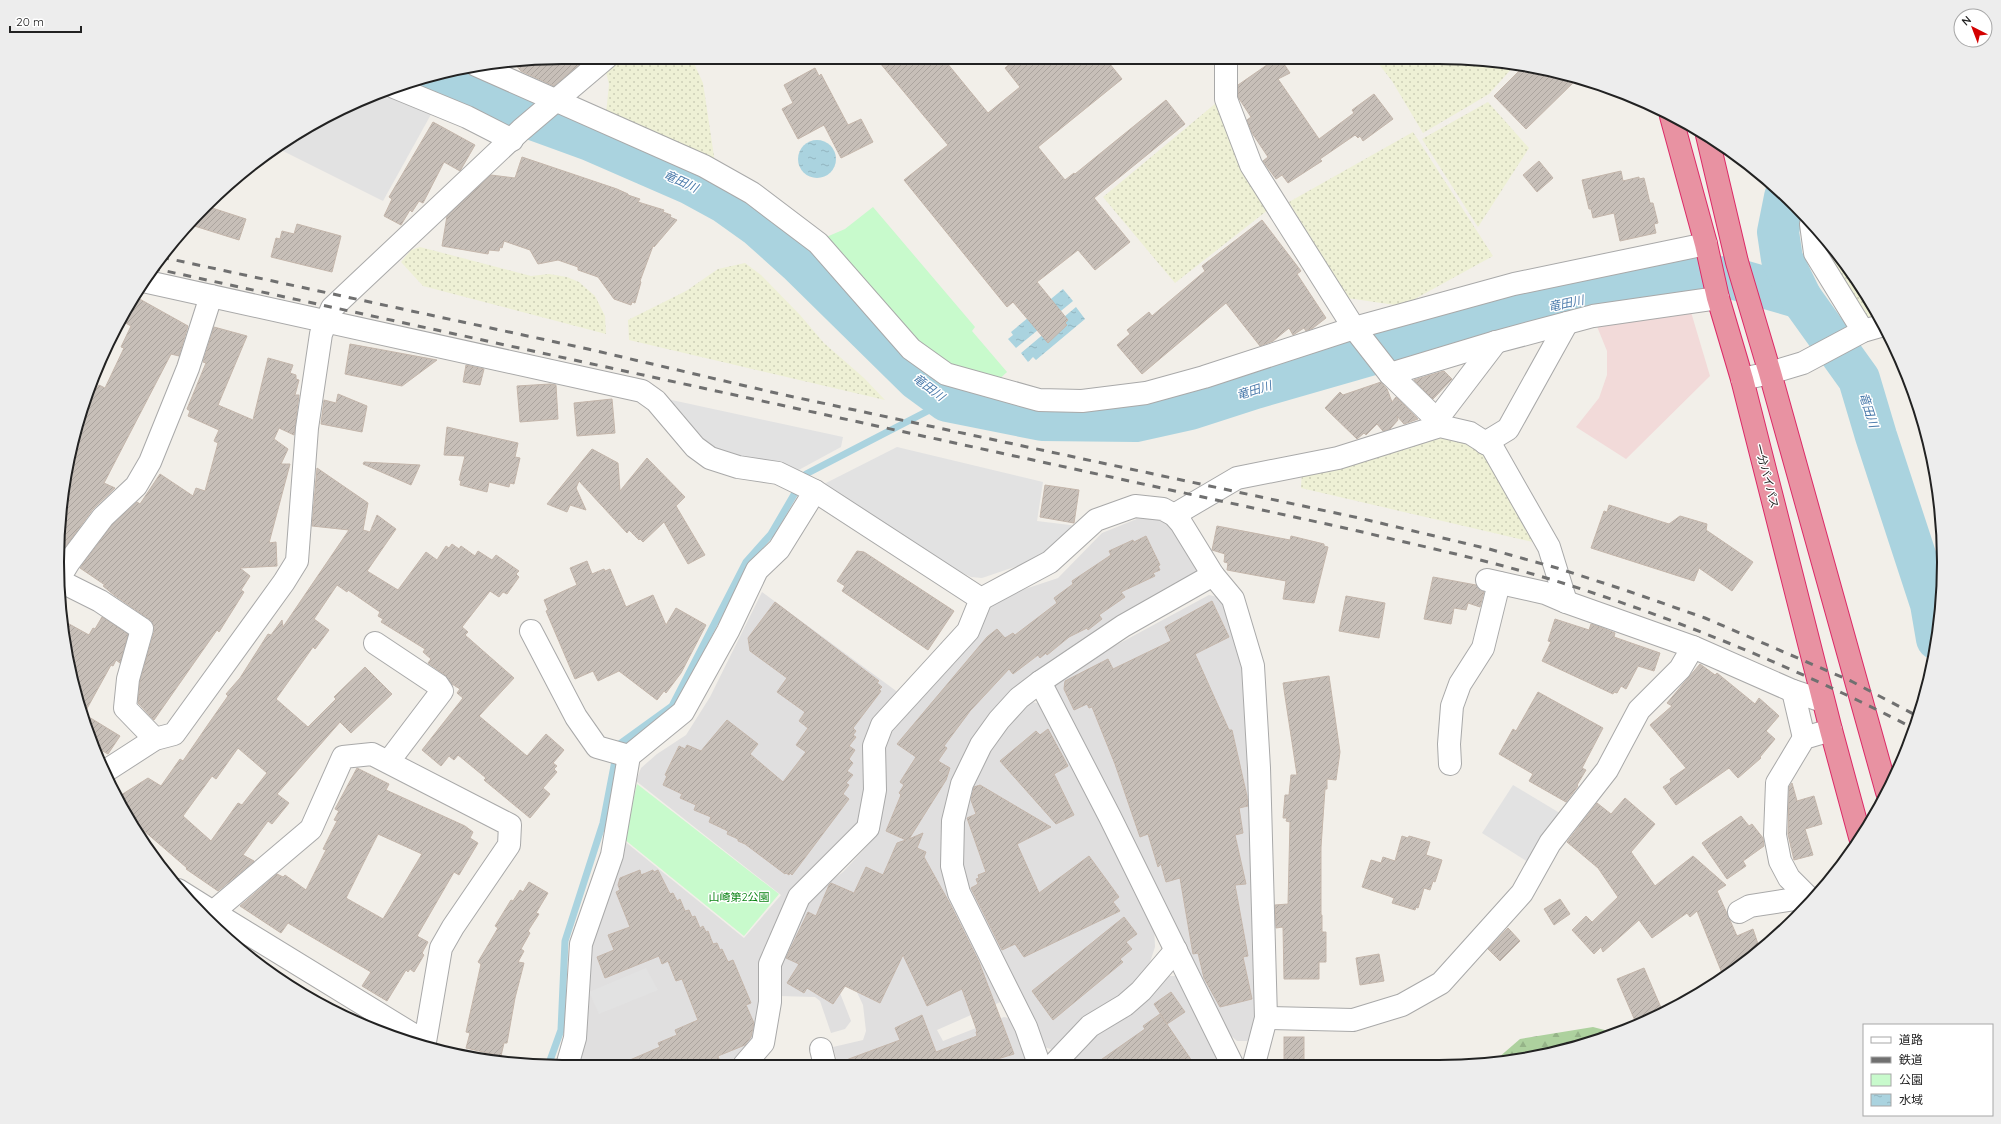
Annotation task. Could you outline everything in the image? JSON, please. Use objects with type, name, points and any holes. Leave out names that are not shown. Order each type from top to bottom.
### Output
[{"type":"highway","name":"一分バイパス","points":[[1673,123],[1707,251],[1717,295],[1742,379],[1830,730],[1858,830]]},
{"type":"highway","points":[[1709,144],[1737,262],[1770,373],[1885,784]]},
{"type":"street","points":[[109,769],[155,739],[174,734],[284,582],[297,561],[307,428],[322,334],[332,308],[517,135],[599,64]]},
{"type":"street","points":[[1226,64],[1226,99],[1251,166],[1354,328],[1390,374],[1439,422],[1470,433],[1492,447],[1549,547],[1566,602]]},
{"type":"street","points":[[485,70],[552,103],[704,166],[752,193],[818,243],[911,350],[946,374],[1039,400],[1082,401],[1146,394],[1354,328],[1514,284],[1707,251]]},
{"type":"street","points":[[403,90],[467,117],[517,135]]},
{"type":"street","points":[[1812,233],[1815,253],[1863,331]]},
{"type":"street","points":[[150,283],[642,391],[656,400],[695,447],[710,458],[738,467],[778,473],[815,491],[981,599]]},
{"type":"street","points":[[1390,374],[1496,342],[1593,316],[1717,295]]},
{"type":"street","points":[[64,569],[103,516],[136,486],[150,462],[188,368],[211,296]]},
{"type":"street","points":[[1485,442],[1508,429],[1567,323]]},
{"type":"street","points":[[1742,379],[1770,373],[1803,363],[1863,331],[1878,327]]},
{"type":"street","points":[[1174,515],[1237,478],[1338,458],[1439,422],[1496,342]]},
{"type":"street","points":[[569,1060],[575,1038],[581,944],[612,855],[629,756],[683,712],[728,631],[757,570],[779,549],[815,491]]},
{"type":"street","points":[[749,1060],[763,1044],[770,1002],[770,964],[799,897],[868,828],[875,790],[874,746],[882,725],[968,631],[981,599],[1050,562],[1096,520],[1135,506],[1163,509],[1174,515],[1181,523],[1213,576],[1233,599],[1252,666],[1259,768],[1266,1018],[1255,1060]]},
{"type":"street","points":[[1038,1060],[1026,1027],[959,893],[952,866],[952,821],[962,784],[981,745],[999,720],[1019,698],[1040,682],[1123,626],[1213,576]]},
{"type":"street","points":[[1450,764],[1449,744],[1452,706],[1460,684],[1483,648],[1493,581],[1545,593],[1566,602],[1693,647],[1793,691],[1823,701]]},
{"type":"street","points":[[65,583],[100,601],[142,629],[128,679],[125,708],[155,739]]},
{"type":"street","points":[[531,631],[576,717],[597,746],[629,756]]},
{"type":"street","points":[[375,643],[438,685],[442,691],[389,761]]},
{"type":"street","points":[[1266,1018],[1353,1020],[1402,1005],[1441,983],[1522,893],[1550,843],[1607,770],[1639,710],[1680,669],[1693,647]]},
{"type":"street","points":[[1040,682],[1110,817],[1230,1060]]},
{"type":"street","points":[[1793,691],[1804,738]]},
{"type":"street","points":[[1807,896],[1789,878],[1780,861],[1775,835],[1777,784],[1804,738],[1830,730]]},
{"type":"street","points":[[211,915],[311,829],[344,757],[372,754],[389,761],[510,826],[509,845],[453,927],[441,948],[425,1041]]},
{"type":"street","points":[[1739,912],[1750,906],[1804,900]]},
{"type":"street","points":[[213,917],[421,1039]]},
{"type":"street","points":[[1058,1060],[1090,1026],[1125,1005],[1141,991],[1176,950]]},
{"type":"shaded area","points":[[394,93],[434,109],[383,201],[282,150],[342,115]]},
{"type":"shaded area","points":[[1691,312],[1710,376],[1626,459],[1576,427],[1599,398],[1607,375],[1607,351],[1596,324]]},
{"type":"shaded area","points":[[667,399],[843,437],[841,447],[795,472],[713,449]]},
{"type":"shaded area","points":[[897,447],[1043,482],[1037,521],[1078,526],[1047,556],[982,578],[971,577],[940,562],[824,484]]},
{"type":"shaded area","points":[[1149,514],[1165,523],[1198,559],[1204,569],[1019,687],[944,833],[1005,1000],[937,1030],[943,1041],[1004,1017],[1013,1019],[1027,1060],[837,1060],[833,1047],[863,1040],[866,1031],[863,1005],[848,976],[838,988],[851,1021],[845,1029],[831,1033],[820,1001],[815,997],[779,996],[778,966],[794,930],[813,894],[843,872],[869,844],[878,831],[881,749],[888,731],[997,600],[1007,595],[1058,578],[1102,533]]},
{"type":"shaded area","points":[[762,592],[903,696],[875,724],[864,817],[794,892],[766,1015],[741,1060],[578,1060],[586,960],[623,840],[744,938],[781,895],[636,781],[641,768],[657,754],[686,735],[710,697]]},
{"type":"shaded area","points":[[1209,595],[1218,597],[1224,602],[1247,666],[1257,1023],[1253,1036],[1247,1041],[1237,1041],[1228,1033],[1053,683],[1059,676]]},
{"type":"shaded area","points":[[1032,702],[1042,704],[1154,924],[1155,947],[1149,965],[1137,983],[1054,1050],[1044,1047],[972,900],[962,871],[963,816],[970,788],[986,754],[1024,704]]},
{"type":"shaded area","points":[[1513,785],[1563,815],[1528,862],[1482,833]]},
{"type":"shaded area","points":[[646,968],[658,990],[599,1014],[589,992]]},
{"type":"shaded area","points":[[1168,976],[1178,976],[1222,1060],[1073,1060],[1082,1047]]},
{"type":"green space","points":[[615,64],[694,64],[703,83],[715,163],[606,114],[609,84],[606,72]]},
{"type":"green space","points":[[1379,64],[1472,65],[1511,69],[1489,94],[1423,133],[1392,81]]},
{"type":"green space","points":[[1488,102],[1529,148],[1478,227],[1422,139]]},
{"type":"green space","points":[[1216,103],[1238,153],[1273,206],[1175,283],[1103,197]]},
{"type":"green space","points":[[1413,132],[1493,256],[1402,306],[1347,298],[1289,202]]},
{"type":"green space","points":[[873,207],[975,327],[972,331],[1007,372],[996,382],[962,371],[926,354],[824,238],[845,229]]},
{"type":"green space","points":[[420,247],[531,276],[549,274],[567,277],[579,282],[595,296],[605,316],[606,334],[423,286],[401,262],[411,250]]},
{"type":"green space","points":[[1827,250],[1853,285],[1872,317],[1867,320]]},
{"type":"green space","points":[[745,263],[761,275],[800,315],[824,343],[864,378],[885,400],[629,340],[628,320],[686,291],[718,269]]},
{"type":"green space","points":[[1449,436],[1485,449],[1537,543],[1301,488],[1302,469],[1408,447]]},
{"type":"green space","name":"山崎第2公園","points":[[637,784],[779,894],[744,936],[624,839]]},
{"type":"green space","points":[[1593,1027],[1607,1031],[1568,1043],[1500,1056],[1520,1039]]},
{"type":"water","points":[[813,140],[821,140],[833,149],[836,159],[833,169],[827,175],[821,178],[813,178],[801,169],[798,163],[798,155],[807,143]]},
{"type":"water","points":[[1063,289],[1073,301],[1016,348],[1008,339],[1013,335],[1011,332]]},
{"type":"water","points":[[1076,307],[1085,319],[1036,360],[1033,357],[1028,362],[1021,353]]},
{"type":"building","points":[[580,64],[554,86],[521,71],[517,66]]},
{"type":"building","points":[[881,64],[948,64],[988,113],[1020,87],[1005,68],[1010,64],[1110,64],[1122,79],[1038,147],[1065,180],[1074,173],[1075,174],[1166,100],[1185,124],[1094,198],[1130,242],[1095,270],[1078,250],[1037,282],[1068,320],[1065,323],[1067,325],[1048,343],[1013,302],[1007,307],[904,180],[948,145]]},
{"type":"building","points":[[1268,64],[1284,64],[1290,73],[1278,79],[1319,139],[1354,113],[1352,110],[1374,94],[1393,119],[1363,141],[1360,136],[1358,138],[1355,135],[1320,159],[1322,161],[1288,183],[1282,175],[1276,179],[1263,161],[1268,157],[1252,133],[1247,120],[1251,117],[1238,97],[1238,85]]},
{"type":"building","points":[[815,68],[819,76],[821,74],[848,125],[861,119],[873,142],[841,158],[824,125],[798,139],[782,109],[793,103],[784,85]]},
{"type":"building","points":[[1519,71],[1573,83],[1526,129],[1494,96]]},
{"type":"building","points":[[433,122],[475,145],[460,171],[444,162],[423,203],[419,201],[412,212],[410,210],[401,225],[384,216],[392,199],[389,197]]},
{"type":"building","points":[[522,157],[617,189],[640,199],[638,202],[664,210],[663,212],[671,215],[670,217],[677,220],[654,247],[653,246],[640,281],[635,303],[632,302],[631,305],[614,299],[598,277],[578,270],[578,267],[558,260],[538,264],[530,250],[504,241],[502,248],[500,247],[499,251],[489,250],[488,254],[442,246],[447,216],[491,175],[515,178]]},
{"type":"building","points":[[1539,161],[1553,178],[1537,192],[1523,175]]},
{"type":"building","points":[[1621,171],[1623,181],[1639,177],[1639,179],[1644,178],[1650,203],[1653,203],[1658,223],[1654,224],[1656,233],[1620,241],[1614,213],[1593,218],[1591,209],[1589,209],[1582,180]]},
{"type":"building","points":[[212,208],[246,219],[239,240],[195,226]]},
{"type":"building","points":[[1262,220],[1301,271],[1297,274],[1326,318],[1313,328],[1306,331],[1304,328],[1293,335],[1289,328],[1273,341],[1260,346],[1226,303],[1142,374],[1117,345],[1130,334],[1127,330],[1149,312],[1152,316],[1205,271],[1202,266]]},
{"type":"building","points":[[297,224],[341,236],[332,272],[271,257],[276,238],[280,239],[282,231],[294,234]]},
{"type":"building","points":[[140,299],[188,326],[179,356],[171,354],[104,483],[115,488],[93,509],[64,548],[68,497],[81,433],[90,402],[95,389],[99,385],[105,388],[124,348],[121,347],[131,326],[126,323]]},
{"type":"building","points":[[214,327],[247,336],[218,405],[253,420],[268,358],[293,365],[290,373],[296,375],[296,379],[299,380],[295,395],[299,395],[294,435],[279,428],[274,439],[288,449],[281,464],[290,464],[269,543],[276,542],[277,566],[240,568],[250,576],[241,590],[244,592],[219,632],[217,630],[154,720],[138,703],[140,681],[154,632],[153,624],[149,619],[103,586],[105,585],[80,568],[112,525],[137,502],[140,504],[160,474],[193,496],[196,488],[205,491],[218,443],[214,441],[219,430],[188,416],[190,411],[187,409],[206,363],[203,362]]},
{"type":"building","points":[[350,344],[437,360],[402,386],[345,374]]},
{"type":"building","points":[[466,365],[484,369],[480,385],[463,382]]},
{"type":"building","points":[[1444,371],[1452,379],[1433,399],[1414,380]]},
{"type":"building","points":[[1381,382],[1387,389],[1392,402],[1396,397],[1418,419],[1404,424],[1397,416],[1398,420],[1390,429],[1383,431],[1377,424],[1366,435],[1364,433],[1357,439],[1325,408],[1340,392],[1343,395]]},
{"type":"building","points":[[556,385],[558,419],[520,422],[517,386]]},
{"type":"building","points":[[338,394],[367,406],[362,432],[321,424],[324,400],[336,403]]},
{"type":"building","points":[[612,399],[615,433],[577,436],[574,403]]},
{"type":"building","points":[[447,427],[518,443],[515,457],[520,458],[514,484],[510,483],[509,487],[489,482],[487,492],[460,485],[461,481],[459,480],[465,456],[444,455]]},
{"type":"building","points":[[592,449],[618,463],[620,491],[647,458],[685,497],[676,506],[705,555],[688,564],[664,522],[643,542],[629,530],[627,533],[579,481],[576,488],[586,510],[570,505],[567,512],[547,504]]},
{"type":"building","points":[[364,462],[420,465],[411,485],[363,464]]},
{"type":"building","points":[[317,468],[368,503],[363,530],[370,532],[377,515],[396,529],[367,571],[398,590],[426,552],[437,560],[446,546],[449,548],[452,544],[459,549],[461,546],[475,556],[478,551],[492,560],[496,555],[519,571],[516,574],[519,577],[507,594],[503,592],[499,597],[490,591],[462,627],[468,632],[465,635],[514,678],[479,716],[527,756],[546,734],[564,750],[553,763],[557,766],[554,769],[557,772],[543,788],[550,794],[530,818],[484,780],[486,778],[458,755],[454,760],[449,756],[441,766],[422,750],[463,698],[457,693],[460,689],[452,684],[445,675],[428,663],[431,659],[423,652],[425,649],[381,622],[383,619],[378,616],[380,612],[348,590],[347,592],[337,585],[314,619],[329,630],[315,649],[313,647],[276,699],[308,727],[336,699],[334,697],[365,667],[392,694],[351,733],[340,722],[277,794],[289,803],[272,824],[268,821],[243,855],[254,861],[218,891],[186,869],[187,868],[142,829],[122,795],[148,778],[161,786],[180,759],[183,761],[228,696],[226,694],[240,678],[268,634],[271,635],[282,620],[283,627],[349,530],[312,526]],"holes":[[[238,748],[267,773],[242,805],[238,803],[211,841],[183,816],[212,776],[216,779]]]},
{"type":"building","points":[[1045,485],[1079,490],[1074,523],[1040,517]]},
{"type":"building","points":[[1609,505],[1669,524],[1680,516],[1707,524],[1706,530],[1753,562],[1732,591],[1699,568],[1694,581],[1591,548],[1604,511],[1607,512]]},
{"type":"building","points":[[1217,526],[1290,540],[1291,536],[1324,544],[1324,546],[1328,547],[1314,603],[1283,599],[1286,581],[1227,570],[1228,563],[1224,562],[1225,554],[1212,550]]},
{"type":"building","points":[[1146,536],[1160,565],[1158,566],[1160,570],[1153,573],[1155,576],[1121,592],[1125,597],[1099,615],[1102,619],[1088,630],[1087,628],[1069,637],[1047,655],[1046,653],[1040,658],[1038,655],[1013,674],[1009,669],[970,711],[944,746],[947,748],[938,761],[950,768],[946,780],[909,839],[923,833],[917,848],[926,852],[924,857],[949,902],[979,962],[1014,1054],[994,1060],[846,1060],[900,1040],[895,1028],[922,1015],[936,1052],[977,1036],[977,1031],[962,989],[927,1006],[903,955],[880,1003],[845,986],[833,1004],[807,988],[804,993],[787,983],[799,964],[786,958],[808,912],[816,916],[829,885],[831,883],[854,893],[866,867],[883,875],[897,843],[906,840],[886,831],[901,795],[899,793],[904,785],[900,782],[916,757],[897,744],[987,637],[997,629],[1005,638],[1013,633],[1015,635],[1057,603],[1054,598],[1073,584],[1072,581],[1111,555],[1109,551],[1133,540],[1134,542]]},
{"type":"building","points":[[857,551],[864,552],[954,611],[928,650],[842,591],[845,586],[837,581]]},
{"type":"building","points":[[587,561],[592,574],[604,569],[605,571],[610,569],[626,607],[653,595],[666,625],[676,608],[706,625],[681,673],[666,693],[664,691],[657,700],[619,671],[598,681],[593,671],[575,679],[546,611],[548,610],[544,600],[577,585],[570,568]]},
{"type":"building","points":[[1433,577],[1476,585],[1484,592],[1480,607],[1468,603],[1466,610],[1454,608],[1451,624],[1424,619]]},
{"type":"building","points":[[1346,596],[1385,603],[1379,638],[1339,631]]},
{"type":"building","points":[[1212,601],[1229,637],[1195,654],[1229,730],[1232,730],[1247,796],[1248,806],[1239,808],[1243,833],[1235,835],[1246,884],[1235,885],[1248,956],[1243,957],[1252,999],[1220,1007],[1204,978],[1198,953],[1193,954],[1180,878],[1166,882],[1161,864],[1158,867],[1148,834],[1140,837],[1115,764],[1092,707],[1089,708],[1087,704],[1074,710],[1064,689],[1065,681],[1108,659],[1113,669],[1171,641],[1165,627]]},
{"type":"building","points":[[775,602],[879,681],[877,683],[882,687],[879,690],[881,691],[853,728],[856,731],[853,735],[856,737],[849,746],[855,750],[849,759],[853,763],[847,771],[853,775],[846,783],[849,785],[843,794],[849,799],[792,875],[790,873],[789,875],[786,873],[785,874],[745,844],[738,841],[738,839],[727,834],[728,831],[709,822],[711,817],[694,810],[696,805],[680,798],[682,794],[663,785],[667,776],[665,775],[679,746],[685,749],[687,745],[701,751],[727,720],[758,744],[750,754],[783,782],[806,752],[796,745],[808,728],[799,721],[805,712],[777,692],[787,678],[750,651],[748,638]]},
{"type":"building","points":[[102,617],[128,634],[120,663],[116,660],[113,666],[111,665],[86,710],[74,659],[68,623],[89,635],[93,628],[95,629]]},
{"type":"building","points":[[1555,619],[1589,630],[1591,624],[1615,633],[1614,637],[1660,653],[1654,671],[1638,666],[1626,689],[1621,686],[1617,693],[1614,692],[1613,694],[1542,661],[1551,642],[1548,641]]},
{"type":"building","points":[[1700,664],[1715,675],[1717,673],[1755,704],[1759,698],[1779,716],[1766,731],[1775,739],[1760,757],[1761,758],[1738,778],[1729,768],[1676,805],[1663,787],[1671,782],[1670,779],[1686,768],[1650,725],[1672,706],[1667,703]]},
{"type":"building","points":[[1329,676],[1340,752],[1336,780],[1327,779],[1327,789],[1325,789],[1321,847],[1321,915],[1322,932],[1326,932],[1326,962],[1319,962],[1319,979],[1284,979],[1283,927],[1276,928],[1275,905],[1288,904],[1290,822],[1286,821],[1287,818],[1283,818],[1285,795],[1289,795],[1291,775],[1297,775],[1283,683]]},
{"type":"building","points":[[1538,692],[1603,728],[1582,768],[1586,770],[1577,785],[1578,786],[1566,802],[1529,781],[1533,774],[1499,754],[1513,729],[1516,731]]},
{"type":"building","points":[[88,717],[120,736],[108,754],[101,750]]},
{"type":"building","points":[[1048,729],[1068,766],[1054,774],[1074,815],[1056,824],[1000,761],[1036,731],[1040,735]]},
{"type":"building","points":[[357,768],[389,784],[386,790],[465,826],[473,832],[470,838],[478,843],[459,875],[454,872],[417,936],[428,942],[422,953],[424,955],[414,972],[410,969],[408,972],[406,970],[387,1001],[362,986],[371,972],[288,923],[281,933],[240,906],[277,874],[283,877],[285,875],[306,890],[326,850],[323,849],[337,821],[334,820],[339,811],[335,809]],"holes":[[[378,834],[422,854],[383,919],[346,898]]]},
{"type":"building","points":[[1792,783],[1797,801],[1814,796],[1822,824],[1805,829],[1813,855],[1794,860],[1788,834],[1789,787]]},
{"type":"building","points":[[980,785],[1051,827],[1017,844],[1039,893],[1089,856],[1119,897],[1113,902],[1120,911],[1024,957],[1015,944],[1002,950],[971,888],[978,884],[976,879],[979,878],[978,875],[986,872],[967,818],[976,814],[971,800],[974,787]]},
{"type":"building","points":[[1625,798],[1655,824],[1631,852],[1655,886],[1693,856],[1726,885],[1717,891],[1737,936],[1753,929],[1758,944],[1722,972],[1697,911],[1690,917],[1687,913],[1652,938],[1639,920],[1603,952],[1601,947],[1594,954],[1572,930],[1586,916],[1592,922],[1618,897],[1598,868],[1567,842],[1597,803],[1611,814]]},
{"type":"building","points":[[1741,816],[1749,826],[1752,824],[1763,838],[1764,846],[1743,861],[1746,866],[1727,879],[1702,843]]},
{"type":"building","points":[[1402,836],[1408,838],[1409,836],[1430,842],[1426,855],[1442,860],[1435,882],[1433,881],[1430,890],[1424,888],[1418,908],[1416,907],[1415,910],[1392,903],[1394,898],[1362,887],[1371,860],[1381,863],[1383,857],[1395,861]]},
{"type":"building","points":[[640,870],[641,875],[653,870],[654,872],[658,870],[670,894],[673,893],[677,901],[680,899],[685,911],[689,910],[692,917],[695,916],[700,928],[703,926],[706,932],[708,931],[713,944],[717,943],[720,950],[722,949],[728,962],[733,960],[751,1003],[746,1005],[754,1023],[751,1037],[745,1045],[718,1056],[719,1060],[630,1060],[660,1047],[658,1043],[677,1035],[675,1030],[698,1020],[682,979],[676,981],[668,961],[662,964],[659,956],[605,978],[597,957],[614,950],[608,935],[630,927],[616,892],[620,890],[618,885],[620,878]]},
{"type":"building","points":[[529,882],[548,893],[536,913],[539,914],[528,931],[530,933],[521,949],[524,951],[518,962],[524,963],[515,998],[507,1043],[504,1043],[501,1056],[466,1048],[470,1033],[466,1032],[481,964],[478,962],[498,928],[495,926],[511,900],[513,901],[520,890],[523,892]]},
{"type":"building","points":[[1560,899],[1570,914],[1554,925],[1544,909]]},
{"type":"building","points":[[1124,917],[1137,934],[1126,942],[1132,949],[1120,959],[1123,962],[1053,1020],[1032,991]]},
{"type":"building","points":[[1508,928],[1520,941],[1500,961],[1488,949]]},
{"type":"building","points":[[1379,954],[1384,981],[1360,985],[1356,958]]},
{"type":"building","points":[[1644,968],[1661,1008],[1635,1020],[1617,979]]},
{"type":"building","points":[[1171,992],[1185,1012],[1167,1024],[1154,1004]]},
{"type":"building","points":[[1160,1014],[1191,1060],[1101,1060],[1145,1029],[1143,1026]]},
{"type":"building","points":[[1284,1037],[1304,1037],[1304,1060],[1284,1060]]},
{"type":"waterway","name":"竜田川","points":[[435,81],[494,105],[590,140],[691,184],[724,202],[759,227],[798,262],[917,379],[947,401],[1042,420],[1136,421],[1190,409],[1255,388],[1505,316],[1678,280],[1728,277],[1801,298]]},
{"type":"waterway","name":"竜田川","points":[[1784,203],[1778,232],[1782,259],[1801,298],[1859,379],[1931,604],[1934,620]]},
{"type":"waterway","points":[[550,1060],[561,1030],[565,941],[603,823],[618,745],[672,706],[746,562],[771,534],[806,474],[947,401]]},
{"type":"railway","points":[[168,258],[588,349],[780,394],[1359,518],[1489,549],[1557,568],[1705,618],[1851,681],[1913,714]]},
{"type":"railway","points":[[159,270],[1354,530],[1503,566],[1600,595],[1692,628],[1827,686],[1909,726]]}]
